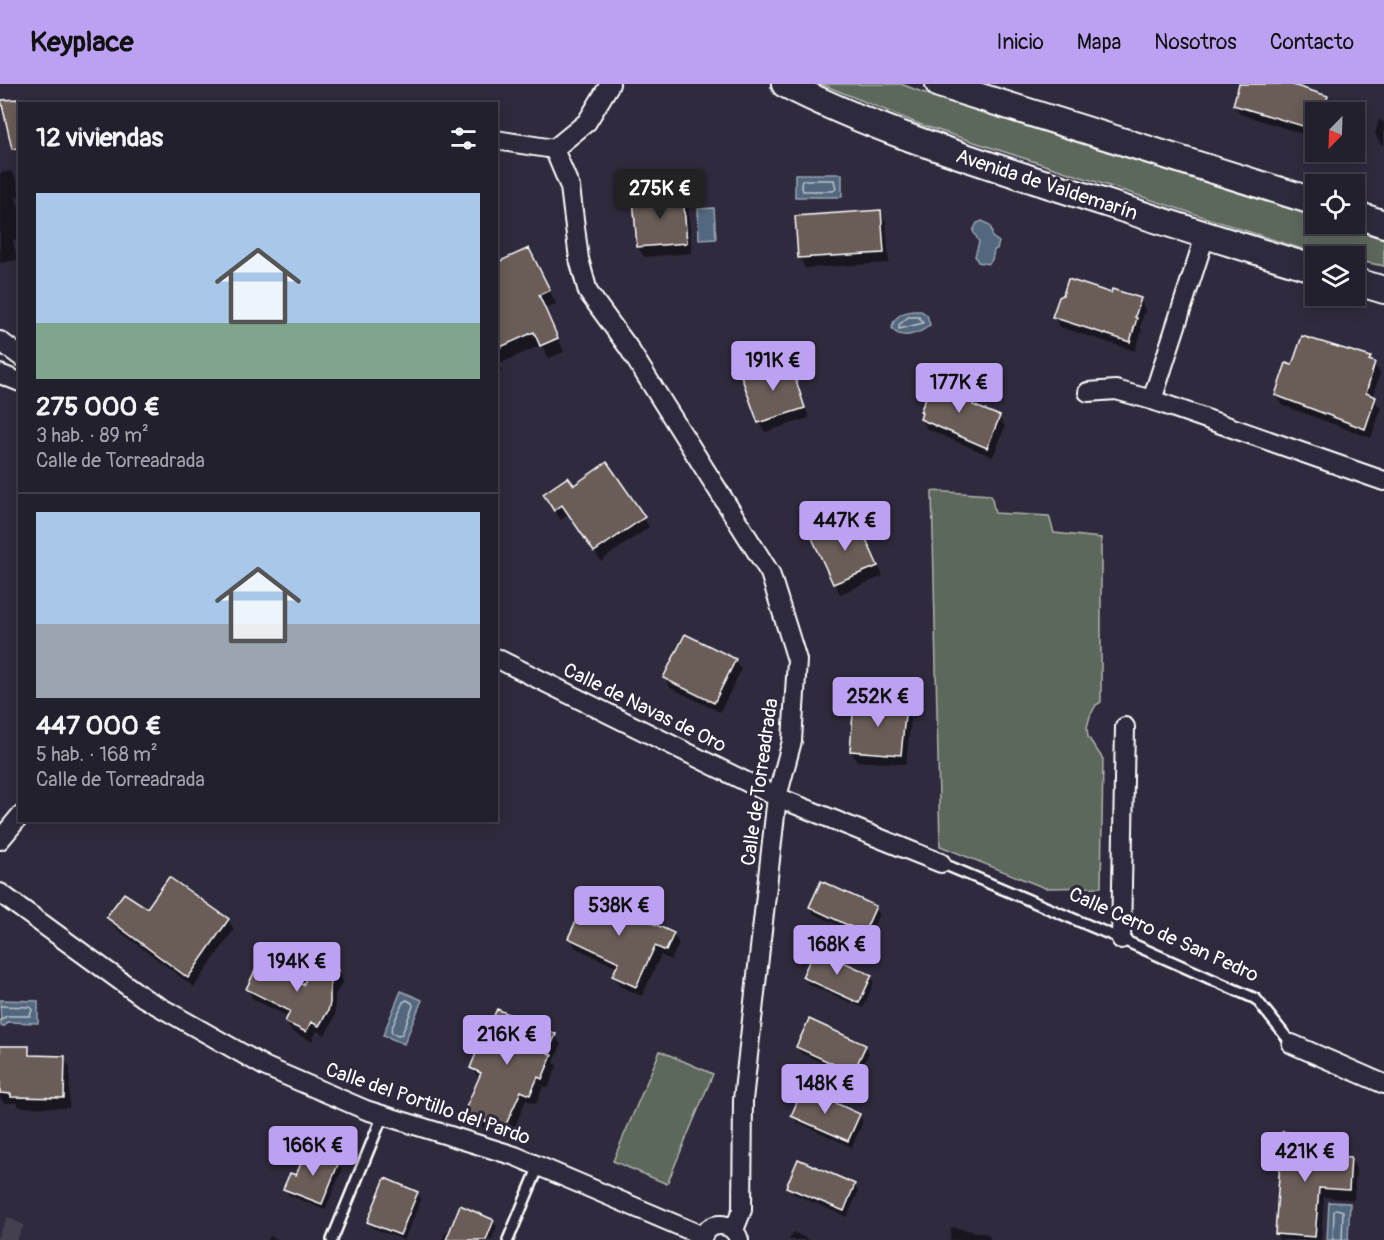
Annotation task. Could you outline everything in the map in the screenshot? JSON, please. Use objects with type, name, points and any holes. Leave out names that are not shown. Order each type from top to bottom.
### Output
[{"type":"street","points":[[498,140],[554,149],[587,122],[610,84]]},
{"type":"street","name":"Avenida de Valdemarín","points":[[785,84],[815,100],[908,138],[1205,236],[1305,266]]},
{"type":"street","points":[[939,84],[1305,199]]},
{"type":"street","name":"Calle de Torreadrada","points":[[554,149],[570,187],[579,259],[588,292],[627,347],[770,573],[797,660],[792,741],[777,797],[743,1100],[742,1210],[737,1235]]},
{"type":"street","points":[[1365,218],[1384,224]]},
{"type":"street","points":[[1152,400],[1205,236]]},
{"type":"street","points":[[1365,274],[1384,276]]},
{"type":"street","points":[[1365,284],[1384,290]]},
{"type":"street","points":[[0,341],[18,354]]},
{"type":"street","points":[[0,374],[18,381]]},
{"type":"street","points":[[1088,392],[1116,390],[1152,400],[1384,481]]},
{"type":"street","name":"Calle de Navas de Oro","points":[[498,659],[777,797],[941,863]]},
{"type":"street","points":[[1121,939],[1125,727]]},
{"type":"street","points":[[0,840],[18,818]]},
{"type":"street","name":"Calle del Portillo del Pardo","points":[[0,893],[144,998],[266,1067],[366,1110],[515,1156],[702,1238]]},
{"type":"street","name":"Calle Cerro de San Pedro","points":[[1293,1044],[1384,1084]]},
{"type":"street","points":[[702,1238],[706,1231],[717,1225],[723,1225],[737,1235]]},
{"type":"lane","name":"Calle Cerro de San Pedro","points":[[941,863],[1256,999],[1293,1044]]},
{"type":"lane","points":[[332,1240],[383,1115]]},
{"type":"lane","points":[[508,1240],[539,1166]]},
{"type":"green space","points":[[821,84],[901,84],[1305,214],[1305,234],[1365,233],[1384,239],[1384,266],[1365,262],[1365,246],[1305,246],[1305,250],[919,124]]},
{"type":"green space","points":[[932,491],[991,495],[995,513],[1049,516],[1054,533],[1101,538],[1101,702],[1096,705],[1090,716],[1087,728],[1088,737],[1103,759],[1101,887],[1045,888],[940,846]]},
{"type":"green space","points":[[660,1051],[713,1074],[667,1184],[613,1161]]},
{"type":"water","points":[[795,174],[842,174],[842,197],[795,197]]},
{"type":"water","points":[[714,208],[716,239],[699,240],[698,209]]},
{"type":"water","points":[[982,221],[989,225],[992,237],[999,242],[988,264],[978,262],[975,256],[979,242],[973,231],[977,223]]},
{"type":"water","points":[[913,311],[921,311],[927,315],[930,325],[910,335],[895,332],[892,328],[896,318]]},
{"type":"water","points":[[401,991],[422,1000],[404,1044],[383,1035]]},
{"type":"water","points":[[0,1000],[38,1001],[38,1023],[7,1022],[5,1026],[1,1026]]},
{"type":"water","points":[[1329,1202],[1350,1203],[1348,1240],[1327,1240]]},
{"type":"building","points":[[1239,84],[1290,84],[1328,96],[1326,102],[1305,102],[1305,127],[1233,105]]},
{"type":"building","points":[[20,99],[18,102],[18,148],[12,149],[1,100]]},
{"type":"building","points":[[683,194],[687,243],[637,247],[633,198]]},
{"type":"building","points":[[881,210],[884,253],[798,258],[795,216]]},
{"type":"building","points":[[529,248],[550,290],[539,295],[558,338],[540,346],[534,332],[498,348],[498,262]]},
{"type":"building","points":[[1068,279],[1111,293],[1112,289],[1141,298],[1130,342],[1052,317]]},
{"type":"building","points":[[1302,336],[1371,357],[1369,360],[1375,362],[1366,393],[1376,397],[1365,429],[1275,395],[1286,363],[1292,365]]},
{"type":"building","points":[[790,362],[805,408],[758,423],[741,376]]},
{"type":"building","points":[[936,382],[977,396],[973,405],[1000,416],[987,448],[920,419],[922,413],[920,412],[931,386]]},
{"type":"building","points":[[607,462],[645,517],[594,552],[562,505],[554,511],[543,494],[568,477],[574,485]]},
{"type":"building","points":[[857,519],[878,566],[833,584],[812,538]]},
{"type":"building","points":[[685,634],[736,659],[714,703],[663,678]]},
{"type":"building","points":[[854,701],[906,705],[901,755],[850,751]]},
{"type":"building","points":[[169,877],[229,919],[188,978],[106,917],[124,893],[147,908]]},
{"type":"building","points":[[821,881],[876,906],[864,933],[809,907]]},
{"type":"building","points":[[589,894],[674,933],[666,951],[655,946],[636,987],[612,976],[619,962],[568,938]]},
{"type":"building","points":[[815,949],[872,975],[859,1003],[802,977]]},
{"type":"building","points":[[316,959],[338,970],[330,984],[328,1011],[319,1026],[311,1022],[306,1032],[285,1022],[290,1011],[246,989],[259,963],[303,985]]},
{"type":"building","points":[[497,1009],[556,1034],[548,1053],[552,1055],[542,1079],[538,1077],[530,1095],[521,1091],[504,1129],[464,1112],[481,1073],[470,1068],[477,1051],[474,1050],[486,1022],[490,1024]]},
{"type":"building","points":[[809,1019],[866,1045],[853,1073],[796,1047]]},
{"type":"building","points":[[0,1046],[29,1046],[29,1055],[65,1056],[64,1098],[11,1097],[11,1094],[0,1093]]},
{"type":"building","points":[[803,1088],[860,1114],[848,1141],[791,1116]]},
{"type":"building","points":[[1282,1132],[1318,1135],[1317,1155],[1351,1157],[1349,1190],[1319,1188],[1315,1237],[1275,1234]]},
{"type":"building","points":[[307,1149],[339,1162],[322,1204],[283,1189],[290,1173],[296,1175]]},
{"type":"building","points":[[798,1159],[855,1184],[844,1211],[786,1187]]},
{"type":"building","points":[[385,1178],[418,1192],[400,1235],[367,1222]]},
{"type":"building","points":[[460,1205],[494,1220],[486,1240],[446,1240]]},
{"type":"tunnel","points":[[0,1232],[17,1240]]}]
